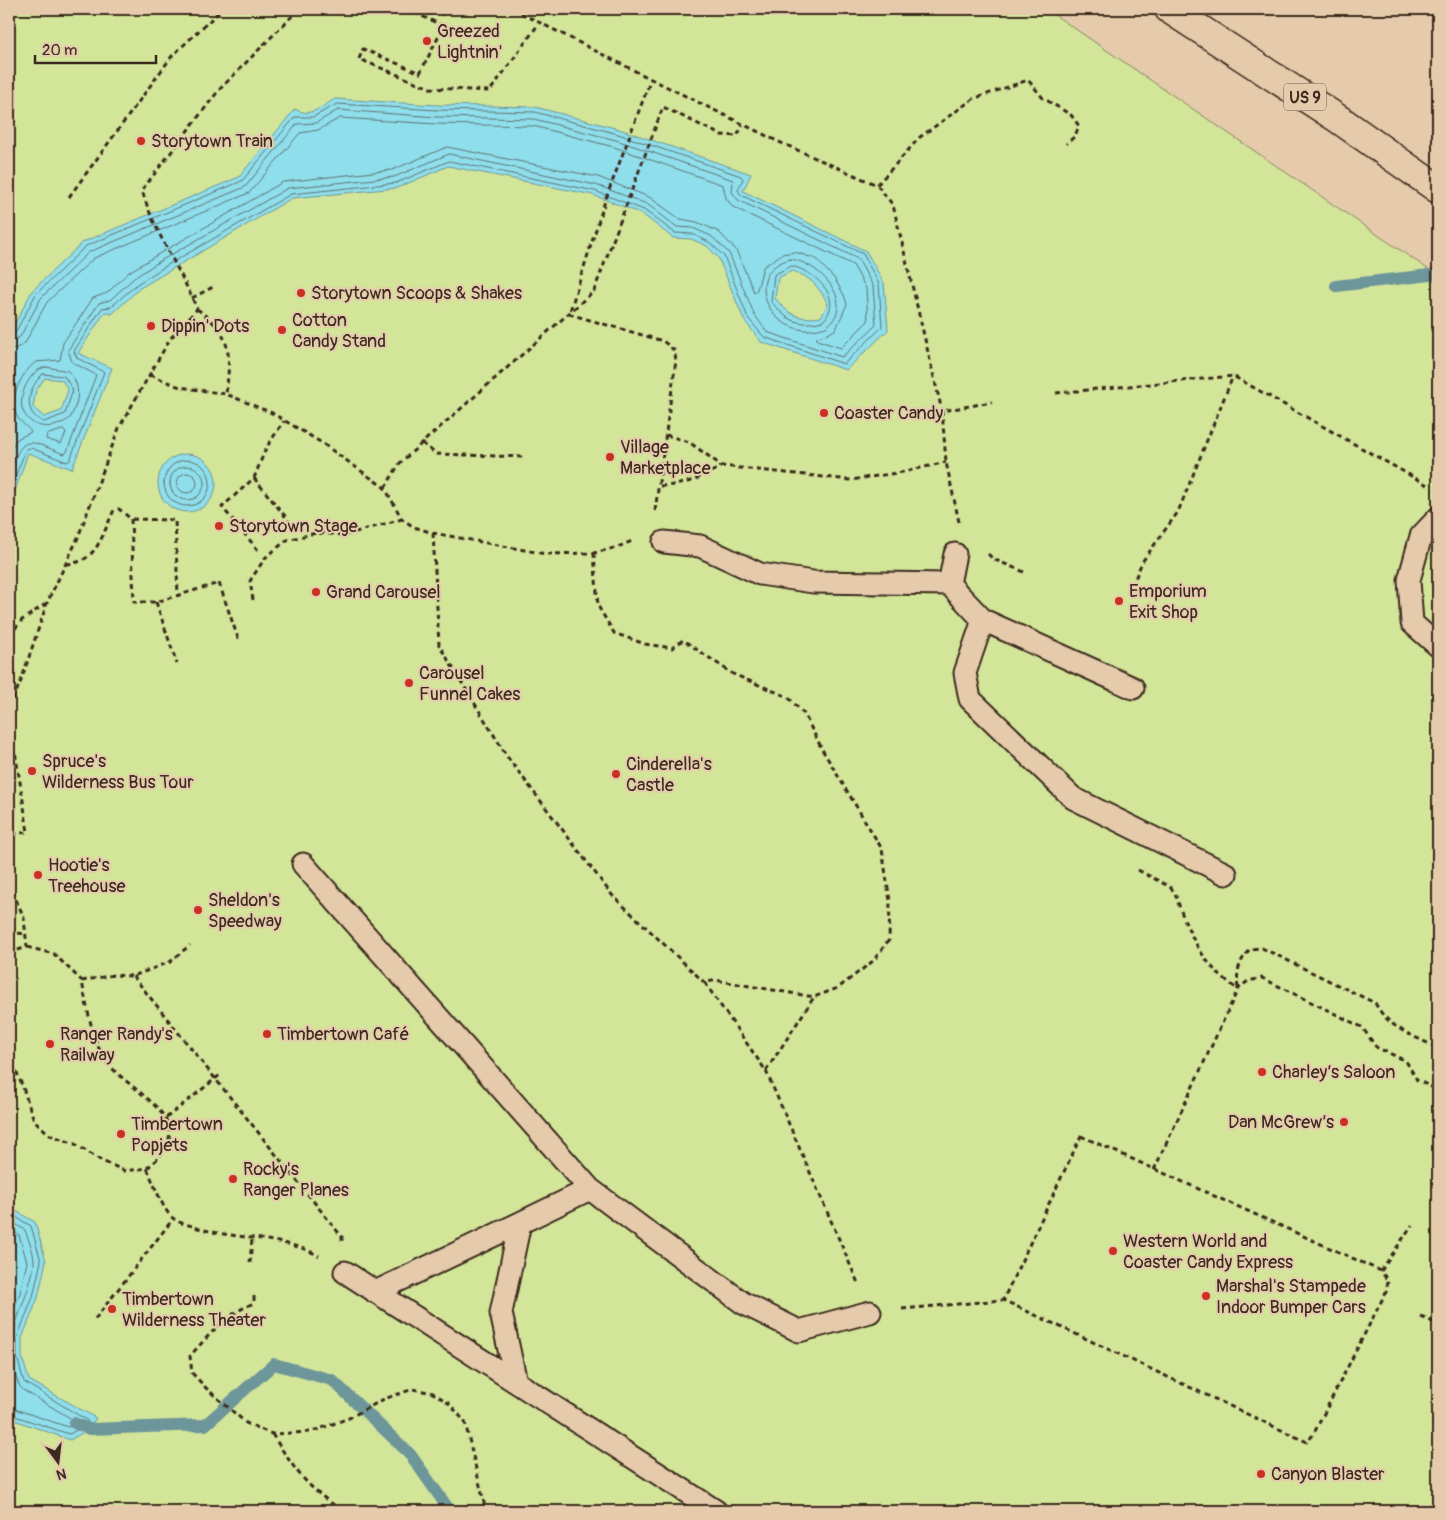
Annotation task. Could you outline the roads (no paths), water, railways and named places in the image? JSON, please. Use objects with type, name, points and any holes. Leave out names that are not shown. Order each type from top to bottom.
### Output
[{"type":"main road","name":"US 9","points":[[1169,9],[1340,120],[1438,189]]},
{"type":"lane","points":[[1438,518],[1421,536],[1409,580],[1412,623],[1438,646]]},
{"type":"lane","points":[[657,537],[700,546],[760,574],[804,581],[948,584],[983,620],[1133,688]]},
{"type":"lane","points":[[948,584],[955,554]]},
{"type":"lane","points":[[983,620],[965,673],[970,699],[1073,798],[1226,874]]},
{"type":"lane","points":[[303,864],[590,1189],[743,1303],[799,1331],[870,1312]]},
{"type":"lane","points":[[375,1292],[590,1189]]},
{"type":"lane","points":[[516,1382],[501,1313],[520,1223]]},
{"type":"lane","points":[[337,1267],[716,1511]]},
{"type":"water","points":[[335,99],[437,105],[535,107],[619,129],[751,174],[743,191],[866,251],[884,283],[888,330],[846,370],[761,342],[744,320],[719,259],[707,246],[691,239],[673,238],[642,214],[593,195],[448,166],[397,188],[292,198],[140,288],[112,314],[105,312],[78,353],[112,368],[72,469],[28,453],[9,508],[9,335],[32,291],[83,242],[239,177],[295,109],[311,112]],"holes":[[[792,271],[809,279],[825,298],[828,304],[821,317],[806,318],[795,315],[785,309],[775,298],[778,278]],[[45,378],[62,380],[68,390],[61,411],[44,417],[33,407],[36,390]]]},
{"type":"water","points":[[187,454],[203,459],[211,467],[216,483],[211,499],[203,507],[187,512],[171,507],[163,499],[158,483],[163,467],[171,459]]},
{"type":"water","points":[[9,1207],[35,1222],[46,1261],[38,1298],[22,1338],[22,1357],[29,1380],[96,1418],[89,1429],[70,1440],[9,1418]]},
{"type":"waterway","points":[[1336,286],[1438,274]]},
{"type":"waterway","points":[[74,1423],[89,1429],[205,1425],[274,1364],[332,1380],[410,1454],[450,1511]]},
{"type":"place","name":"Greezed Lightnin'","points":[[427,41]]},
{"type":"place","name":"Storytown Train","points":[[141,141]]},
{"type":"place","name":"Storytown Scoops & Shakes","points":[[301,293]]},
{"type":"place","name":"Dippin' Dots","points":[[151,326]]},
{"type":"place","name":"Cotton Candy Stand","points":[[282,330]]},
{"type":"place","name":"Coaster Candy","points":[[824,413]]},
{"type":"place","name":"Village Marketplace","points":[[610,457]]},
{"type":"place","name":"Storytown Stage","points":[[219,526]]},
{"type":"place","name":"Grand Carousel","points":[[316,592]]},
{"type":"place","name":"Emporium Exit Shop","points":[[1119,601]]},
{"type":"place","name":"Carousel Funnel Cakes","points":[[409,683]]},
{"type":"place","name":"Spruce's Wilderness Bus Tour","points":[[32,771]]},
{"type":"place","name":"Cinderella's Castle","points":[[616,774]]},
{"type":"place","name":"Hootie's Treehouse","points":[[38,875]]},
{"type":"place","name":"Sheldon's Speedway","points":[[198,910]]},
{"type":"place","name":"Timbertown Café","points":[[267,1034]]},
{"type":"place","name":"Ranger Randy's Railway","points":[[50,1044]]},
{"type":"place","name":"Charley’s Saloon","points":[[1262,1072]]},
{"type":"place","name":"Dan McGrew’s","points":[[1344,1122]]},
{"type":"place","name":"Timbertown Popjets","points":[[121,1134]]},
{"type":"place","name":"Rocky's Ranger Planes","points":[[233,1179]]},
{"type":"place","name":"Western World and Coaster Candy Express","points":[[1113,1251]]},
{"type":"place","name":"Marshal's Stampede Indoor Bumper Cars","points":[[1206,1296]]},
{"type":"place","name":"Timbertown Wilderness Theater","points":[[112,1309]]},
{"type":"place","name":"Canyon Blaster","points":[[1261,1474]]}]
